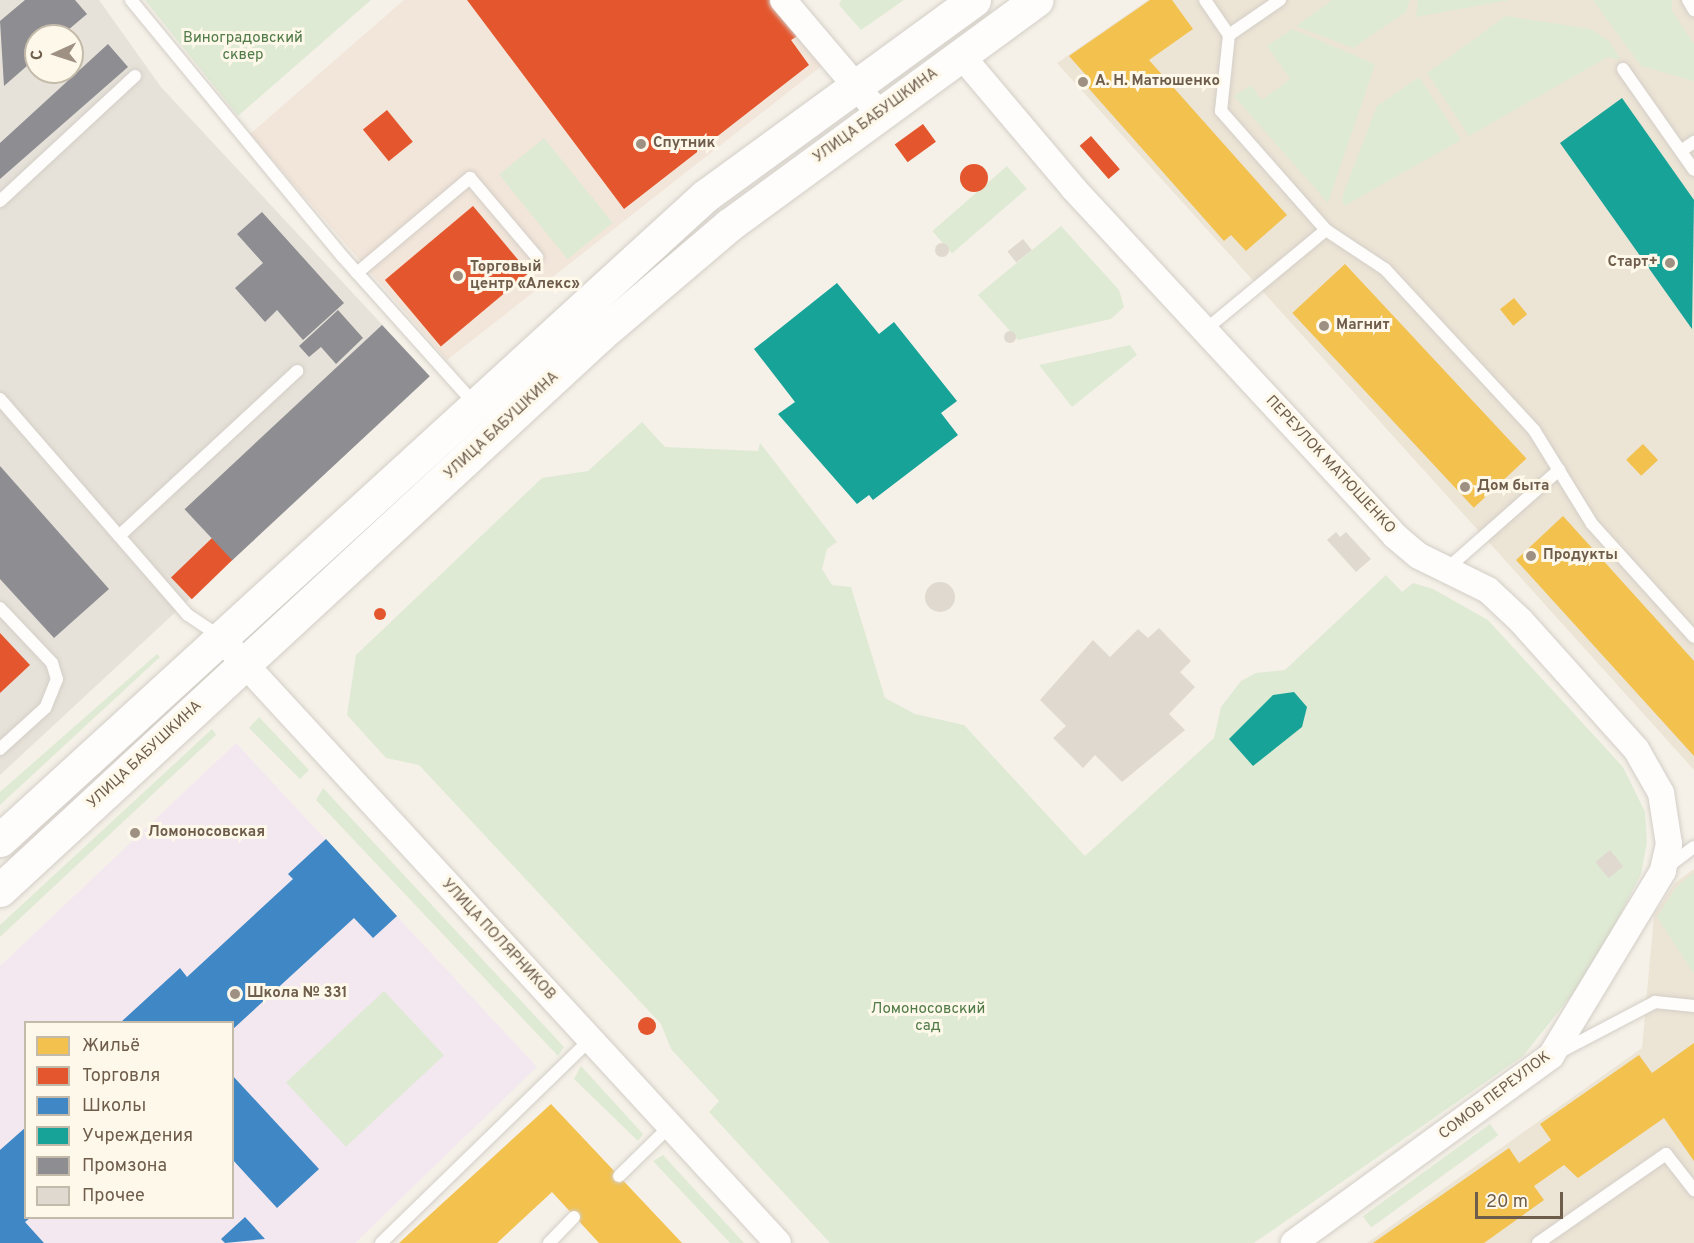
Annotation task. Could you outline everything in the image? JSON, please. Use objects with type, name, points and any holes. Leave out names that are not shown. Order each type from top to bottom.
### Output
[{"type":"street","points":[[783,0],[879,113]]},
{"type":"street","points":[[0,840],[474,403],[705,196],[974,0]]},
{"type":"street","name":"УЛИЦА БАБУШКИНА","points":[[0,890],[601,334],[729,225],[1036,0]]},
{"type":"street","name":"ПЕРЕУЛОК МАТЮШЕНКО","points":[[960,54],[997,104],[1395,536],[1419,556],[1449,567],[1488,590],[1521,621],[1653,772],[1668,818],[1663,871]]},
{"type":"street","name":"УЛИЦА ПОЛЯРНИКОВ","points":[[219,636],[778,1243]]},
{"type":"street","name":"СОМОВ ПЕРЕУЛОК","points":[[1294,1243],[1551,1056],[1663,871]]},
{"type":"lane","points":[[131,0],[357,273],[474,403]]},
{"type":"lane","points":[[1205,0],[1229,35],[1221,111],[1326,230],[1385,269],[1534,430],[1592,524],[1694,637]]},
{"type":"lane","points":[[1229,35],[1280,0]]},
{"type":"lane","points":[[1688,0],[1694,10]]},
{"type":"lane","points":[[1623,69],[1694,170]]},
{"type":"lane","points":[[0,201],[135,76]]},
{"type":"lane","points":[[1681,151],[1694,142]]},
{"type":"lane","points":[[357,273],[470,178],[537,257]]},
{"type":"lane","points":[[1205,330],[1326,230]]},
{"type":"lane","points":[[119,536],[297,371]]},
{"type":"lane","points":[[0,399],[188,615],[219,636]]},
{"type":"lane","points":[[1449,567],[1559,470]]},
{"type":"lane","points":[[0,608],[52,663],[57,679],[45,708],[0,749]]},
{"type":"lane","points":[[1663,871],[1694,847]]},
{"type":"lane","points":[[1551,1056],[1655,1002],[1694,1006]]},
{"type":"lane","points":[[381,1243],[590,1040]]},
{"type":"lane","points":[[619,1176],[670,1126]]},
{"type":"lane","points":[[1538,1243],[1666,1154],[1694,1191]]},
{"type":"lane","points":[[549,1243],[574,1217]]},
{"type":"shaded area","points":[[0,0],[99,0],[161,87],[430,376],[0,775]]},
{"type":"shaded area","points":[[404,0],[771,0],[824,64],[447,360],[250,134]]},
{"type":"shaded area","points":[[1148,0],[1694,0],[1694,770],[1057,63]]},
{"type":"shaded area","name":"Школа № 331","points":[[236,743],[537,1067],[355,1243],[0,1243],[0,966]]},
{"type":"shaded area","points":[[1694,869],[1694,1243],[1367,1243],[1642,1048],[1654,915],[1675,883]]},
{"type":"green space","name":"Виноградовский сквер","points":[[145,0],[371,0],[238,116]]},
{"type":"green space","points":[[841,0],[904,0],[861,30],[839,5]]},
{"type":"green space","points":[[1332,0],[1410,0],[1406,12],[1353,48],[1296,26]]},
{"type":"green space","points":[[1418,0],[1510,0],[1416,17]]},
{"type":"green space","points":[[1593,0],[1672,0],[1672,11],[1694,44],[1694,81],[1641,66]]},
{"type":"green space","points":[[1506,16],[1591,29],[1609,41],[1621,60],[1608,57],[1469,136],[1427,73]]},
{"type":"green space","points":[[1292,29],[1375,64],[1328,203],[1234,96],[1251,85],[1262,100],[1290,79],[1267,46]]},
{"type":"green space","points":[[1419,77],[1461,140],[1344,206],[1342,197],[1377,106]]},
{"type":"green space","points":[[544,138],[613,223],[568,259],[499,175]]},
{"type":"green space","points":[[1007,166],[1027,189],[952,254],[932,231]]},
{"type":"green space","points":[[1061,226],[1119,290],[1124,307],[1111,319],[1018,340],[978,295]]},
{"type":"green space","points":[[1130,345],[1137,355],[1072,407],[1039,365]]},
{"type":"green space","name":"Ломоносовский сад","points":[[642,422],[665,447],[758,451],[760,443],[837,542],[827,549],[822,569],[832,585],[851,587],[885,698],[915,714],[964,725],[1085,856],[1214,738],[1221,707],[1241,681],[1256,673],[1285,670],[1386,575],[1402,592],[1413,583],[1433,589],[1488,620],[1623,767],[1645,812],[1647,843],[1641,874],[1591,971],[1523,1056],[1254,1243],[830,1243],[709,1112],[719,1101],[671,1049],[661,1024],[419,765],[386,758],[347,715],[356,655],[542,478],[588,471]]},
{"type":"green space","points":[[157,654],[160,657],[0,805],[0,792]]},
{"type":"green space","points":[[259,717],[309,770],[300,779],[249,728]]},
{"type":"green space","points":[[212,729],[216,735],[0,937],[0,925]]},
{"type":"green space","points":[[323,788],[564,1047],[558,1056],[316,800]]},
{"type":"green space","points":[[1694,873],[1694,974],[1657,917],[1677,886]]},
{"type":"green space","points":[[384,991],[444,1055],[346,1147],[286,1082]]},
{"type":"green space","points":[[581,1066],[643,1134],[638,1141],[574,1079]]},
{"type":"green space","points":[[1490,1124],[1498,1135],[1371,1228],[1363,1216]]},
{"type":"green space","points":[[663,1155],[744,1243],[730,1243],[653,1161]]},
{"type":"building: Жильё","points":[[1150,0],[1172,0],[1193,29],[1149,60],[1287,215],[1246,251],[1231,235],[1224,241],[1083,82],[1085,74],[1069,56]]},
{"type":"building: Жильё","points":[[1345,264],[1526,459],[1474,508],[1292,313]]},
{"type":"building: Жильё","points":[[1514,298],[1527,314],[1513,326],[1500,309]]},
{"type":"building: Жильё","points":[[1643,444],[1658,460],[1641,476],[1626,460]]},
{"type":"building: Жильё","points":[[1563,516],[1694,661],[1694,756],[1516,560]]},
{"type":"building: Жильё","points":[[1694,1043],[1694,1161],[1664,1118],[1578,1178],[1564,1165],[1534,1186],[1544,1200],[1484,1243],[1373,1243],[1509,1148],[1519,1163],[1551,1140],[1540,1124],[1639,1055],[1652,1073]]},
{"type":"building: Жильё","points":[[551,1104],[682,1243],[599,1243],[552,1192],[497,1243],[399,1243]]},
{"type":"building: Торговля","name":"Спутник","points":[[467,0],[772,0],[799,35],[791,40],[809,65],[624,209]]},
{"type":"building: Торговля","points":[[387,110],[413,142],[389,161],[363,130]]},
{"type":"building: Торговля","points":[[923,124],[936,142],[908,162],[895,145]]},
{"type":"building: Торговля","points":[[1091,136],[1120,169],[1109,179],[1080,146]]},
{"type":"building: Торговля","points":[[974,164],[984,168],[988,178],[984,188],[974,192],[964,188],[960,178],[964,168]]},
{"type":"building: Торговля","name":"Торговый центр «Алекс»","points":[[473,206],[529,273],[441,347],[385,280]]},
{"type":"building: Торговля","points":[[212,538],[233,560],[192,599],[171,578]]},
{"type":"building: Торговля","points":[[382,608],[386,614],[382,620],[378,620],[374,612]]},
{"type":"building: Торговля","points":[[0,633],[30,665],[0,693]]},
{"type":"building: Торговля","points":[[647,1017],[653,1020],[656,1026],[653,1032],[647,1035],[641,1032],[638,1026],[641,1020]]},
{"type":"building: Школы","points":[[326,839],[397,916],[373,938],[354,918],[234,1028],[234,1021],[122,1021],[180,968],[187,977],[293,879],[288,874]]},
{"type":"building: Школы","points":[[234,1077],[319,1169],[277,1208],[234,1161]]},
{"type":"building: Школы","points":[[24,1129],[24,1219],[29,1219],[25,1222],[44,1243],[0,1243],[0,1150]]},
{"type":"building: Школы","points":[[245,1217],[265,1239],[225,1243],[221,1239]]},
{"type":"building: Учреждения","name":"Старт+","points":[[1622,98],[1694,200],[1692,329],[1560,143]]},
{"type":"building: Учреждения","points":[[837,283],[879,334],[894,322],[957,401],[941,413],[958,435],[873,500],[869,495],[857,504],[778,414],[795,402],[754,349]]},
{"type":"building: Учреждения","points":[[1294,692],[1307,707],[1302,727],[1253,766],[1229,739],[1273,695]]},
{"type":"building: Промзона","points":[[25,0],[75,0],[87,14],[75,24],[24,24],[24,68],[4,86],[0,21]]},
{"type":"building: Промзона","points":[[108,44],[128,67],[0,179],[0,143],[64,84],[84,84],[84,66]]},
{"type":"building: Промзона","points":[[262,212],[344,303],[303,340],[277,310],[265,322],[235,288],[263,263],[237,234]]},
{"type":"building: Промзона","points":[[338,310],[363,338],[336,364],[321,347],[309,357],[299,346]]},
{"type":"building: Промзона","points":[[382,325],[430,376],[232,560],[185,509]]},
{"type":"building: Промзона","points":[[0,466],[109,589],[54,638],[0,579]]},
{"type":"building: Прочее","points":[[1023,239],[1032,250],[1016,262],[1007,252]]},
{"type":"building: Прочее","points":[[942,243],[947,245],[949,250],[947,255],[942,257],[937,255],[935,250],[937,245]]},
{"type":"building: Прочее","points":[[1012,331],[1016,337],[1012,343],[1008,343],[1004,335]]},
{"type":"building: Прочее","points":[[1336,532],[1340,537],[1346,532],[1371,559],[1356,572],[1327,540]]},
{"type":"building: Прочее","points":[[940,582],[950,587],[955,597],[950,607],[940,612],[930,607],[925,597],[930,587]]},
{"type":"building: Прочее","points":[[1159,628],[1191,661],[1180,672],[1195,687],[1169,714],[1185,730],[1122,782],[1095,755],[1083,768],[1053,738],[1066,726],[1040,700],[1093,640],[1110,657],[1138,629],[1148,638]]},
{"type":"building: Прочее","points":[[1610,850],[1623,866],[1608,878],[1595,862]]},
{"type":"place","name":"А. Н. Матюшенко","points":[[1083,82]]},
{"type":"place","name":"Спутник","points":[[641,144]]},
{"type":"place","name":"Старт+","points":[[1670,263]]},
{"type":"place","name":"Торговый центр «Алекс»","points":[[458,276]]},
{"type":"place","name":"Магнит","points":[[1324,326]]},
{"type":"place","name":"Дом быта","points":[[1465,487]]},
{"type":"place","name":"Продукты","points":[[1531,556]]},
{"type":"place","name":"Ломоносовская","points":[[135,833]]},
{"type":"place","name":"Школа № 331","points":[[235,994]]}]
